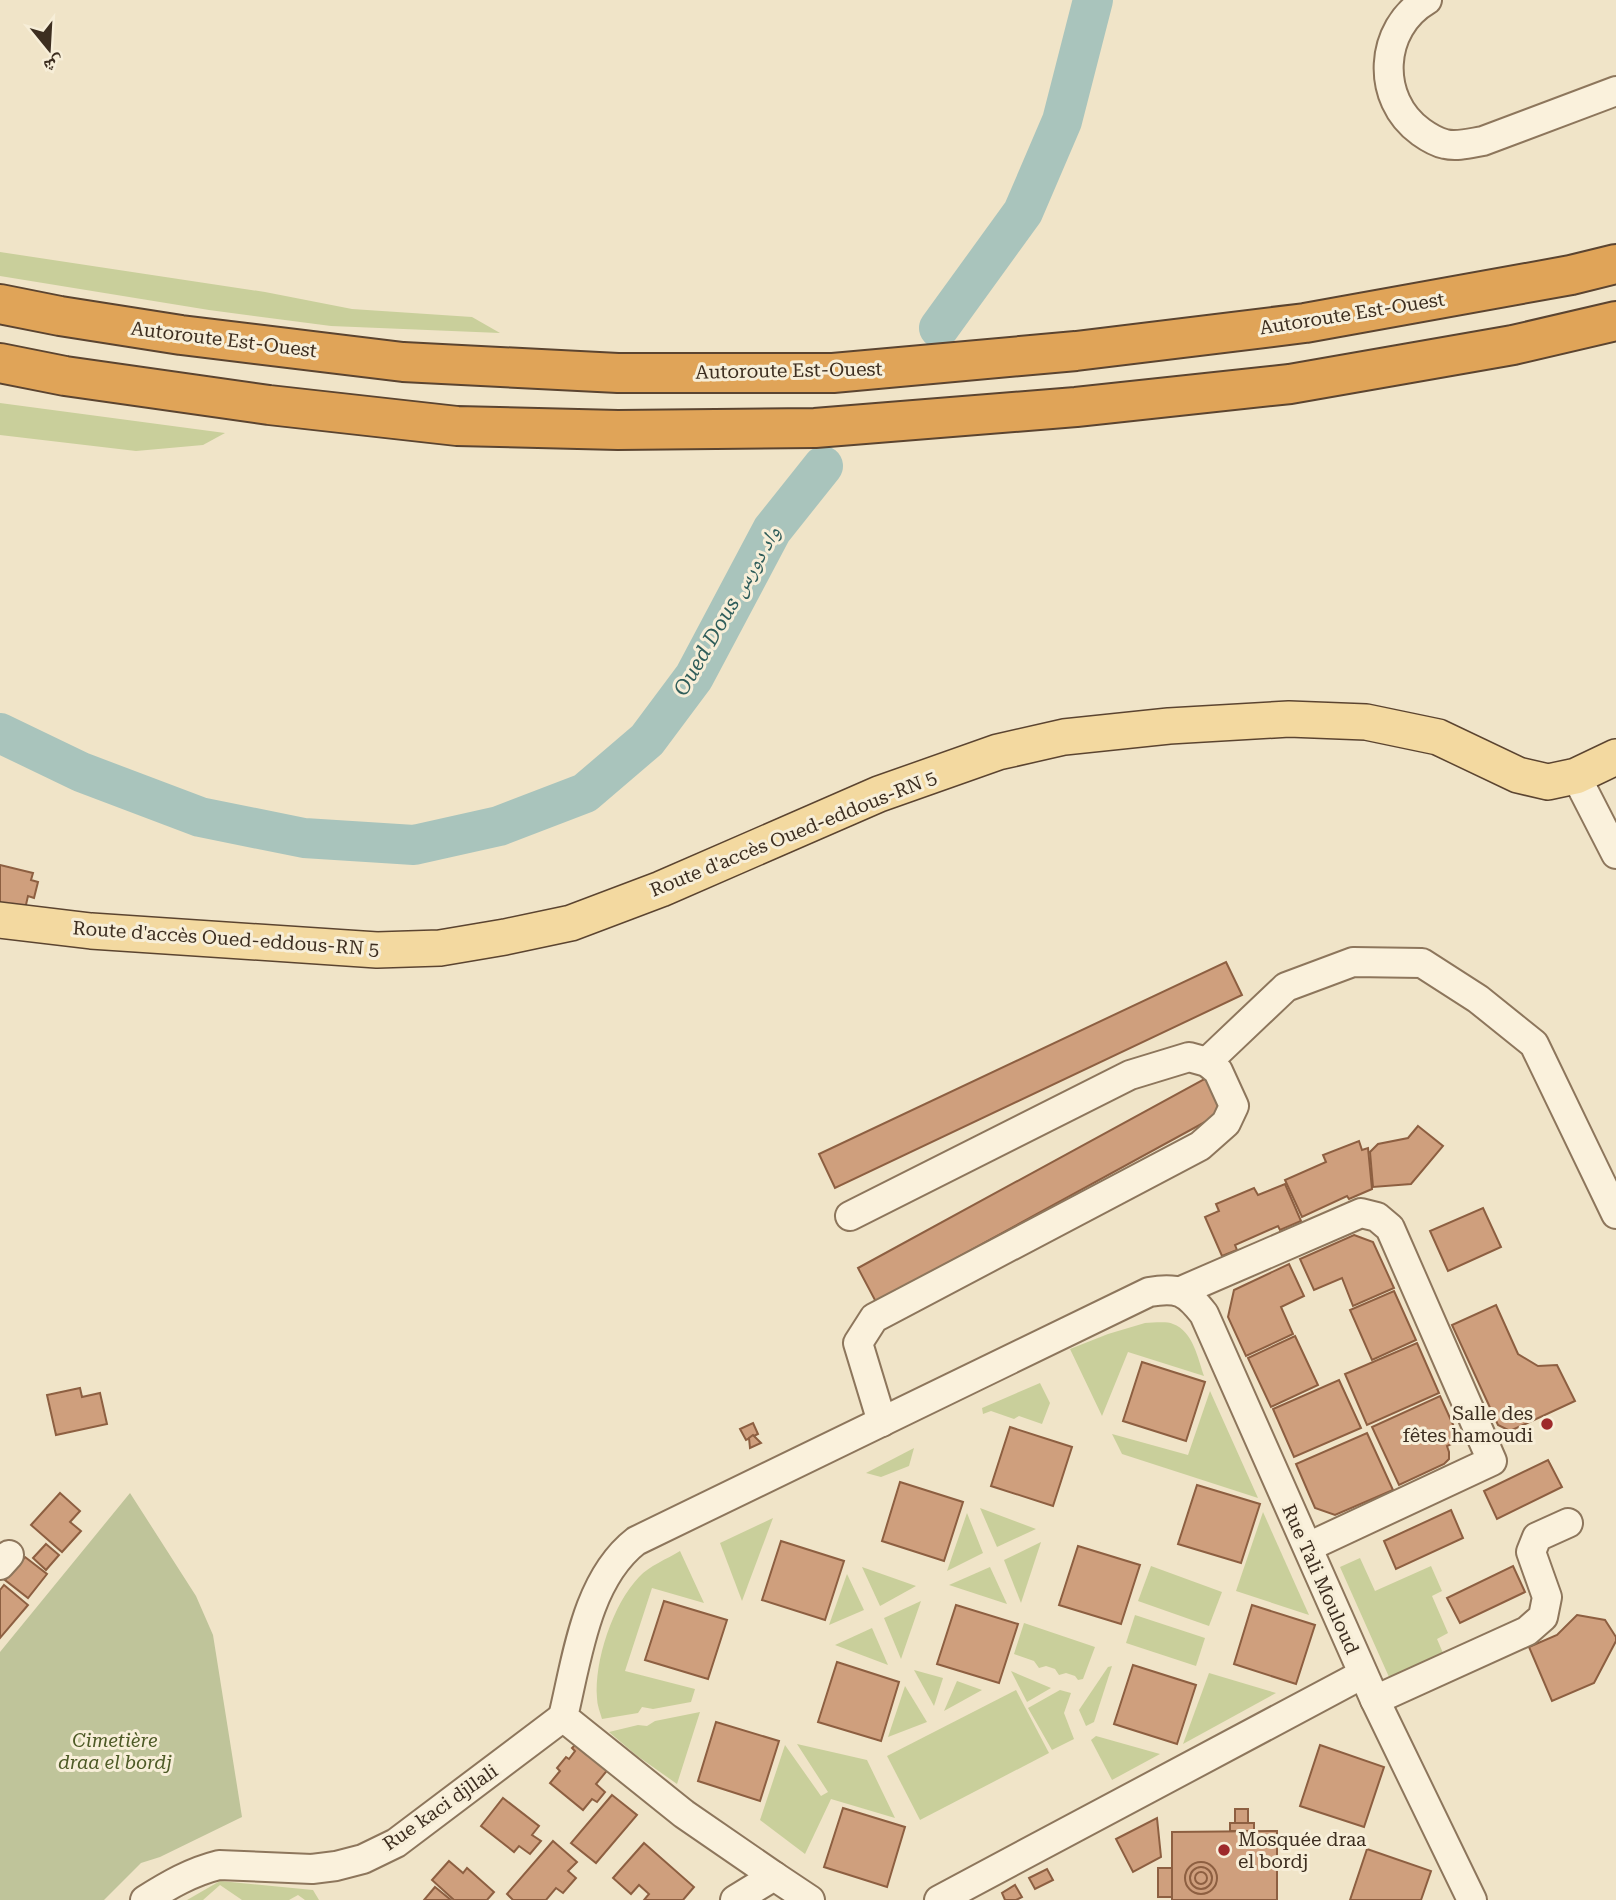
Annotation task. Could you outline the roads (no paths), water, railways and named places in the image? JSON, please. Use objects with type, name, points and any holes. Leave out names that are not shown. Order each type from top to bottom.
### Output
[{"type":"highway","name":"Autoroute Est-Ouest","points":[[0,304],[181,335],[403,362],[618,373],[832,373],[1076,351],[1305,323],[1571,275],[1616,264]]},
{"type":"highway","points":[[0,363],[65,376],[228,399],[457,426],[618,430],[815,428],[1076,407],[1290,384],[1513,345],[1613,323]]},
{"type":"main road","name":"Route d'accès Oued-eddous-RN 5","points":[[0,920],[91,931],[377,950],[440,948],[571,923],[661,889],[880,794],[998,752],[1064,737],[1169,726],[1289,719],[1366,722],[1438,737],[1518,775],[1548,782],[1576,776],[1616,757]]},
{"type":"street","points":[[1427,0],[1401,25],[1392,42],[1387,68],[1392,94],[1401,112],[1429,138],[1445,144],[1464,145],[1483,141],[1616,91]]},
{"type":"street","points":[[1576,776],[1616,854]]},
{"type":"street","points":[[1207,1062],[1286,987],[1353,962],[1422,963],[1478,999],[1534,1044],[1616,1214]]},
{"type":"street","points":[[850,1216],[1130,1075],[1188,1057],[1207,1062],[1217,1071],[1234,1106],[1226,1123],[1200,1146],[874,1318],[859,1343],[882,1422]]},
{"type":"street","points":[[810,1900],[684,1814],[563,1717],[582,1633],[601,1585],[623,1551],[636,1541],[1149,1293],[1167,1289],[1181,1291],[1361,1213],[1377,1217],[1390,1228],[1492,1461],[1308,1547]]},
{"type":"street","name":"Rue Tali Mouloud","points":[[1181,1291],[1204,1314],[1363,1674],[1472,1900]]},
{"type":"street","points":[[1375,1700],[1527,1631],[1543,1617],[1547,1597],[1531,1552],[1537,1537],[1568,1522]]},
{"type":"street","points":[[939,1900],[1363,1674]]},
{"type":"street","name":"Rue kaci djllali","points":[[145,1900],[172,1883],[219,1865],[312,1869],[363,1859],[396,1843],[563,1717]]},
{"type":"street","points":[[735,1900],[774,1876]]},
{"type":"waterway","name":"Oued Dous واد دورس","points":[[939,328],[1023,212],[1062,121],[1093,0]]},
{"type":"waterway","name":"Oued Dous واد دورس","points":[[0,733],[81,772],[200,817],[304,838],[414,845],[499,826],[585,793],[647,740],[694,677],[772,530],[823,466]]},
{"type":"place","name":"Salle des fêtes hamoudi","points":[[1547,1424]]},
{"type":"place","name":"Mosquée draa el bordj","points":[[1224,1850]]},
{"type":"park label","name":"Cimetière draa el bordj","points":[[115,1751]]}]
